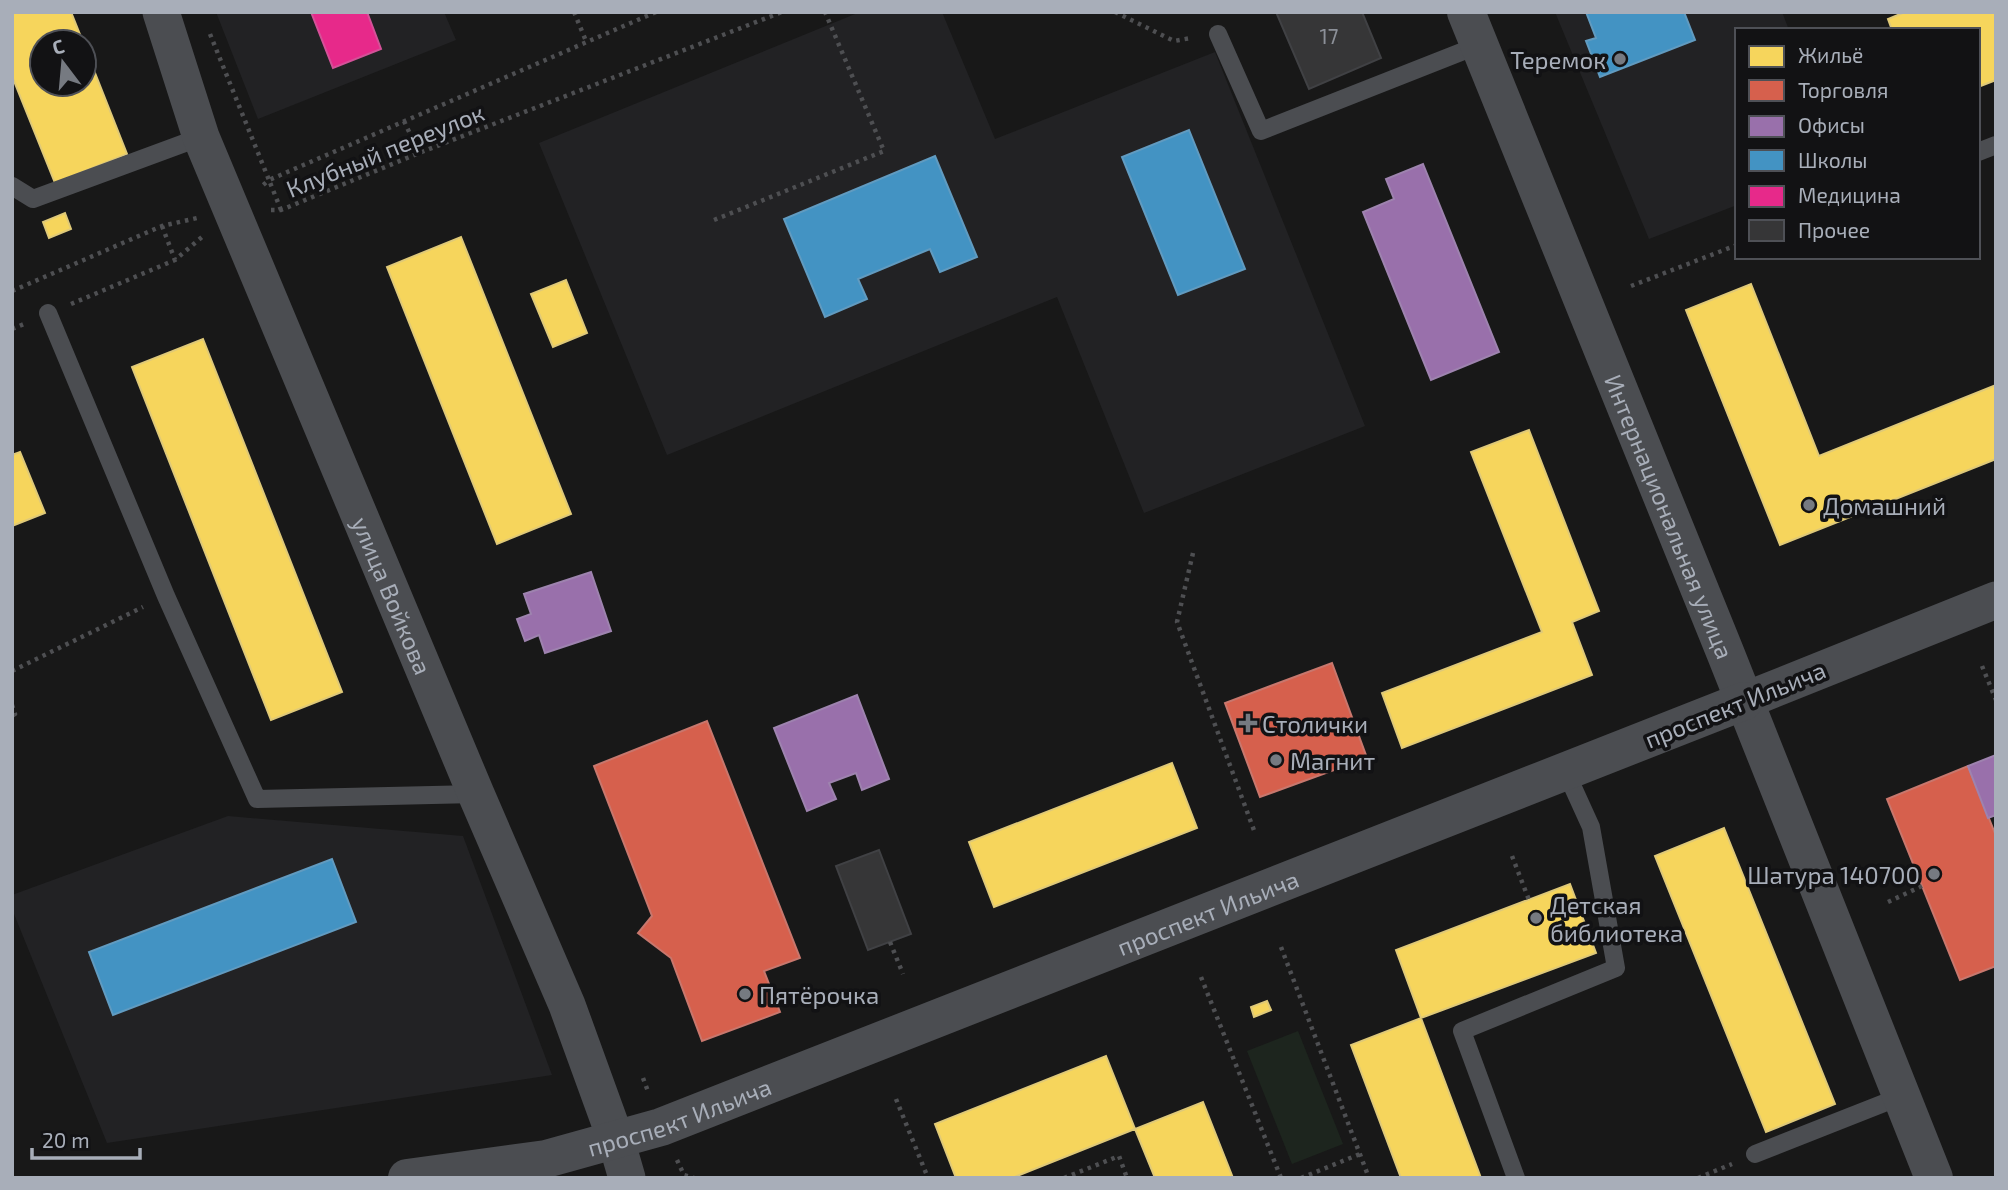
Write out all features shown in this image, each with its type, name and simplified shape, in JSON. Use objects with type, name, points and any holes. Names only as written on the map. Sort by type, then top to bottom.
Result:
[{"type":"street","name":"улица Войкова","points":[[161,12],[201,137],[567,1005],[627,1178]]},
{"type":"street","name":"Интернациональная улица","points":[[1472,28],[1934,1178]]},
{"type":"street","name":"проспект Ильича","points":[[407,1178],[546,1159],[661,1127],[1996,600]]},
{"type":"lane","points":[[1218,34],[1261,131],[1472,28]]},
{"type":"lane","points":[[12,186],[33,199],[201,137]]},
{"type":"lane","points":[[48,313],[166,596],[257,799],[476,794]]},
{"type":"lane","points":[[1516,1178],[1462,1031],[1616,968],[1591,827],[1566,772]]},
{"type":"lane","points":[[1755,1154],[1902,1096]]},
{"type":"path","points":[[574,12],[586,41]]},
{"type":"path","points":[[12,329],[175,260],[269,180],[656,12]]},
{"type":"path","name":"Клубный переулок","points":[[12,291],[162,226],[234,211],[281,210],[419,153],[782,12]]},
{"type":"path","points":[[714,220],[884,151],[824,12]]},
{"type":"path","points":[[1115,12],[1174,41],[1218,34]]},
{"type":"path","points":[[206,25],[281,210]]},
{"type":"path","points":[[404,121],[419,153]]},
{"type":"path","points":[[162,226],[175,260]]},
{"type":"path","points":[[1631,286],[1735,246]]},
{"type":"path","points":[[1193,553],[1177,622],[1255,833]]},
{"type":"path","points":[[12,671],[166,596]]},
{"type":"path","points":[[1982,666],[1996,700]]},
{"type":"path","points":[[12,705],[15,715],[12,716]]},
{"type":"path","points":[[1512,856],[1529,900]]},
{"type":"path","points":[[1888,902],[1922,886]]},
{"type":"path","points":[[890,942],[902,974]]},
{"type":"path","points":[[1281,947],[1369,1178]]},
{"type":"path","points":[[1200,977],[1281,1178]]},
{"type":"path","points":[[896,1099],[928,1178]]},
{"type":"path","points":[[1301,1178],[1360,1154]]},
{"type":"path","points":[[1698,1178],[1755,1154]]},
{"type":"path","points":[[1064,1178],[1119,1156],[1127,1178]]},
{"type":"path","points":[[684,1175],[694,1178]]},
{"type":"shaded area","points":[[216,12],[444,12],[456,40],[258,119]]},
{"type":"shaded area","points":[[860,12],[942,12],[995,139],[1215,52],[1365,426],[1144,513],[1057,297],[667,455],[539,143]]},
{"type":"shaded area","points":[[1555,12],[1782,12],[1788,28],[1735,28],[1735,206],[1649,239]]},
{"type":"shaded area","points":[[228,816],[463,836],[552,1075],[107,1143],[12,909],[12,895]]},
{"type":"shaded area","points":[[1298,1031],[1343,1144],[1292,1164],[1247,1051]]},
{"type":"building: Жильё","points":[[12,12],[71,12],[77,28],[28,28],[28,98],[98,98],[98,80],[127,154],[55,183],[12,76]]},
{"type":"building: Жильё","points":[[1905,12],[1996,12],[1996,80],[1980,86],[1980,28],[1891,28],[1888,19]]},
{"type":"building: Жильё","points":[[65,213],[71,229],[49,238],[43,222]]},
{"type":"building: Жильё","points":[[461,237],[571,514],[497,544],[387,267]]},
{"type":"building: Жильё","points":[[566,280],[587,333],[553,347],[531,294]]},
{"type":"building: Жильё","points":[[1751,284],[1819,456],[1996,385],[1996,459],[1780,545],[1686,310]]},
{"type":"building: Жильё","points":[[203,339],[342,692],[271,720],[132,367]]},
{"type":"building: Жильё","points":[[1529,430],[1599,611],[1572,622],[1592,675],[1402,748],[1382,693],[1542,632],[1471,452]]},
{"type":"building: Жильё","points":[[20,452],[45,513],[12,526],[12,455]]},
{"type":"building: Жильё","points":[[1172,763],[1197,828],[994,907],[969,842]]},
{"type":"building: Жильё","points":[[1724,828],[1835,1104],[1766,1132],[1655,856]]},
{"type":"building: Жильё","points":[[1570,884],[1596,953],[1421,1018],[1396,950]]},
{"type":"building: Жильё","points":[[1267,1001],[1271,1010],[1254,1017],[1251,1007]]},
{"type":"building: Жильё","points":[[1421,1018],[1481,1178],[1401,1178],[1351,1045]]},
{"type":"building: Жильё","points":[[1106,1056],[1135,1129],[1012,1178],[956,1178],[935,1124]]},
{"type":"building: Жильё","points":[[1203,1102],[1233,1178],[1155,1178],[1135,1129]]},
{"type":"building: Торговля","points":[[1332,663],[1367,758],[1260,797],[1225,703]]},
{"type":"building: Торговля","points":[[707,721],[800,958],[764,971],[780,1012],[702,1041],[671,958],[638,933],[652,916],[594,766]]},
{"type":"building: Торговля","points":[[1968,766],[1996,836],[1996,966],[1960,980],[1887,799]]},
{"type":"building: Офисы","points":[[1423,164],[1499,352],[1431,380],[1363,212],[1394,199],[1386,179]]},
{"type":"building: Офисы","points":[[591,572],[611,631],[545,653],[539,635],[525,641],[517,619],[531,614],[524,594]]},
{"type":"building: Офисы","points":[[857,695],[889,779],[862,790],[856,773],[829,783],[836,799],[807,811],[774,728]]},
{"type":"building: Офисы","points":[[1996,755],[1996,815],[1988,818],[1968,766]]},
{"type":"building: Школы","name":"Теремок","points":[[1586,12],[1684,12],[1695,40],[1600,77],[1586,41],[1596,38]]},
{"type":"building: Школы","points":[[1189,130],[1245,269],[1178,295],[1122,157]]},
{"type":"building: Школы","points":[[935,156],[977,257],[940,272],[930,249],[858,279],[867,299],[825,317],[784,219]]},
{"type":"building: Школы","points":[[332,859],[356,922],[113,1015],[89,952]]},
{"type":"building: Медицина","points":[[311,12],[367,12],[381,49],[333,68]]},
{"type":"building: Прочее","points":[[1276,12],[1362,12],[1381,58],[1309,89]]},
{"type":"building: Прочее","points":[[879,850],[911,934],[868,950],[836,866]]},
{"type":"place","name":"Теремок","points":[[1620,59]]},
{"type":"place","name":"Домашний","points":[[1809,505]]},
{"type":"place","name":"Столички","points":[[1248,723]]},
{"type":"place","name":"Магнит","points":[[1276,760]]},
{"type":"place","name":"Шатура 140700","points":[[1934,874]]},
{"type":"place","name":"Детская библиотека","points":[[1536,918]]},
{"type":"place","name":"Пятёрочка","points":[[745,994]]}]
